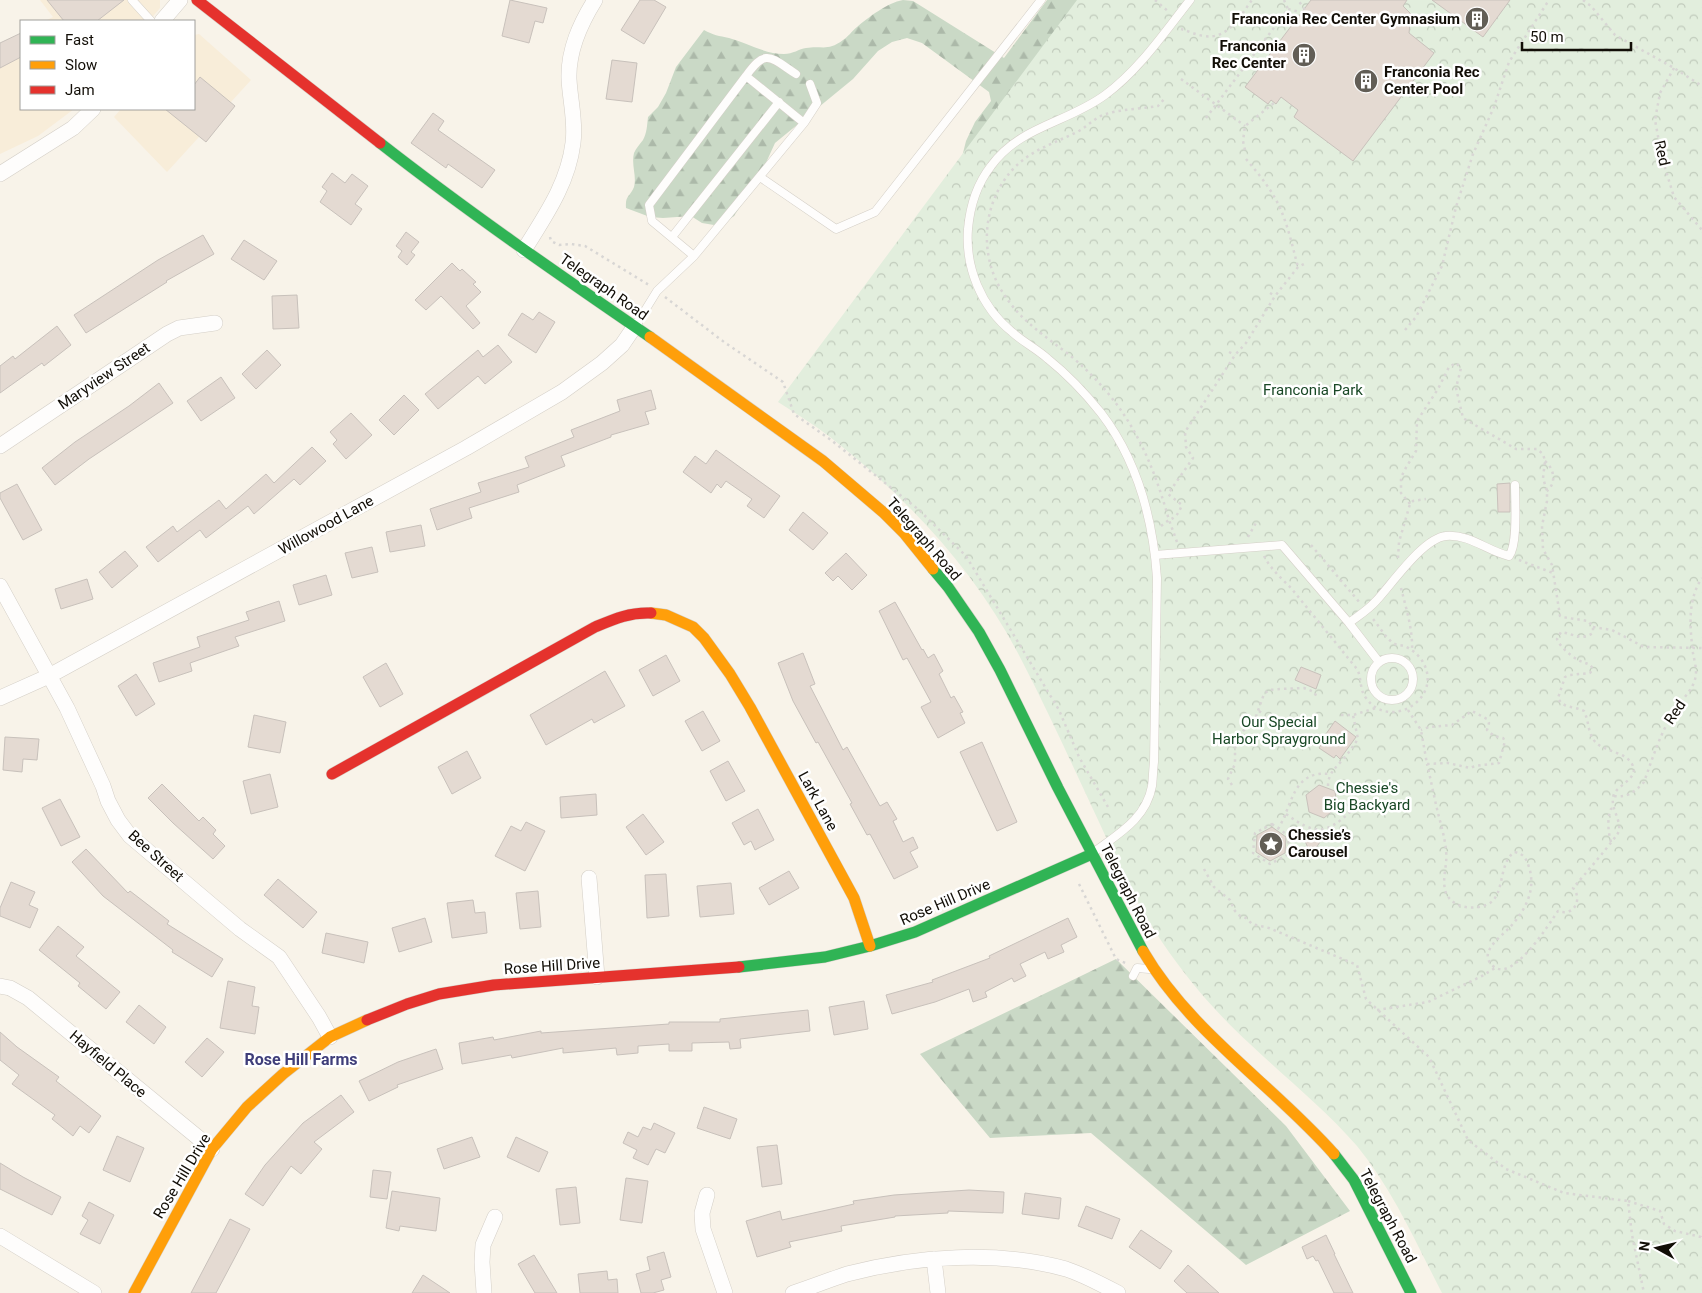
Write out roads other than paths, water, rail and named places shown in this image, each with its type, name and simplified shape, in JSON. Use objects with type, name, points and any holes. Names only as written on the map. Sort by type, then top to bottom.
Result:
[{"type":"street","points":[[163,20],[180,0]]},
{"type":"street","name":"Telegraph Road","points":[[197,0],[430,182],[823,461],[904,533],[948,587],[979,632],[1092,854],[1154,970],[1205,1029],[1314,1132],[1337,1158],[1354,1180],[1411,1293]]},
{"type":"street","points":[[524,250],[557,195],[569,165],[574,142],[569,77],[571,56],[584,16],[595,0]]},
{"type":"street","points":[[0,174],[73,128],[92,110]]},
{"type":"street","name":"Maryview Street","points":[[0,446],[167,334],[179,328],[214,323]]},
{"type":"street","name":"Willowood Lane","points":[[0,698],[49,676],[466,448],[562,392],[602,363],[622,344],[635,326]]},
{"type":"street","name":"Bee Street","points":[[0,586],[67,708],[118,820],[130,836],[240,929],[279,957],[286,965],[330,1037]]},
{"type":"street","name":"Lark Lane","points":[[332,774],[618,616],[633,613],[666,615],[692,627],[704,638],[730,674],[854,898],[870,946]]},
{"type":"street","name":"Rose Hill Drive","points":[[134,1293],[212,1149],[260,1095],[330,1037],[398,1007],[440,994],[494,985],[826,957],[915,932],[1092,854]]},
{"type":"street","points":[[589,878],[597,977]]},
{"type":"street","name":"Hayfield Place","points":[[0,986],[10,988],[28,998],[212,1149]]},
{"type":"street","points":[[707,1195],[702,1212],[703,1230],[725,1293]]},
{"type":"street","points":[[484,1293],[483,1245],[495,1218]]},
{"type":"street","points":[[0,1236],[94,1293]]},
{"type":"street","points":[[793,1293],[847,1274],[883,1266],[934,1259],[985,1258],[1038,1262],[1068,1270],[1098,1282],[1118,1293]]},
{"type":"street","points":[[934,1259],[938,1293]]},
{"type":"lane","points":[[132,0],[150,20]]},
{"type":"lane","points":[[760,177],[836,229],[875,212],[1041,0]]},
{"type":"lane","points":[[1092,854],[1132,824],[1148,800],[1152,786],[1157,578],[1155,555],[1143,495],[1133,468],[1102,414],[1068,376],[1048,358],[1011,332],[996,317],[986,303],[977,286],[971,267],[967,238],[969,218],[977,190],[991,166],[1004,150],[1029,132],[1075,113],[1105,95],[1140,64],[1190,0]]},
{"type":"lane","points":[[694,256],[652,221],[649,205],[756,63],[761,59],[772,58],[796,74]]},
{"type":"lane","points":[[746,76],[804,123]]},
{"type":"lane","points":[[635,326],[657,290],[694,256],[804,123],[817,103],[810,84]]},
{"type":"lane","points":[[672,237],[779,102]]},
{"type":"lane","points":[[1349,623],[1375,602],[1415,556],[1435,540],[1446,536],[1461,538],[1477,542],[1509,556],[1513,550],[1514,541],[1515,485]]},
{"type":"lane","points":[[1155,555],[1282,545],[1349,623],[1379,662]]},
{"type":"lane","points":[[1394,657],[1408,664],[1412,670],[1414,678],[1412,686],[1402,698],[1387,700],[1380,697],[1374,691],[1371,684],[1371,676],[1379,662],[1386,658],[1394,657]]},
{"type":"lane","points":[[1135,972],[1154,970]]},
{"type":"place","name":"Franconia Rec Center Gymnasium","points":[[1477,19]]},
{"type":"place","name":"Franconia Rec Center","points":[[1304,55]]},
{"type":"place","name":"Franconia Rec Center Pool","points":[[1366,81]]},
{"type":"place","name":"Chessie’s Carousel","points":[[1271,844]]},
{"type":"district","name":"Rose Hill Farms","points":[[301,1059]]},
{"type":"park label","name":"Franconia Park","points":[[1313,390]]},
{"type":"park label","name":"Our Special Harbor Sprayground","points":[[1279,730]]},
{"type":"park label","name":"Chessie's Big Backyard","points":[[1367,796]]}]
